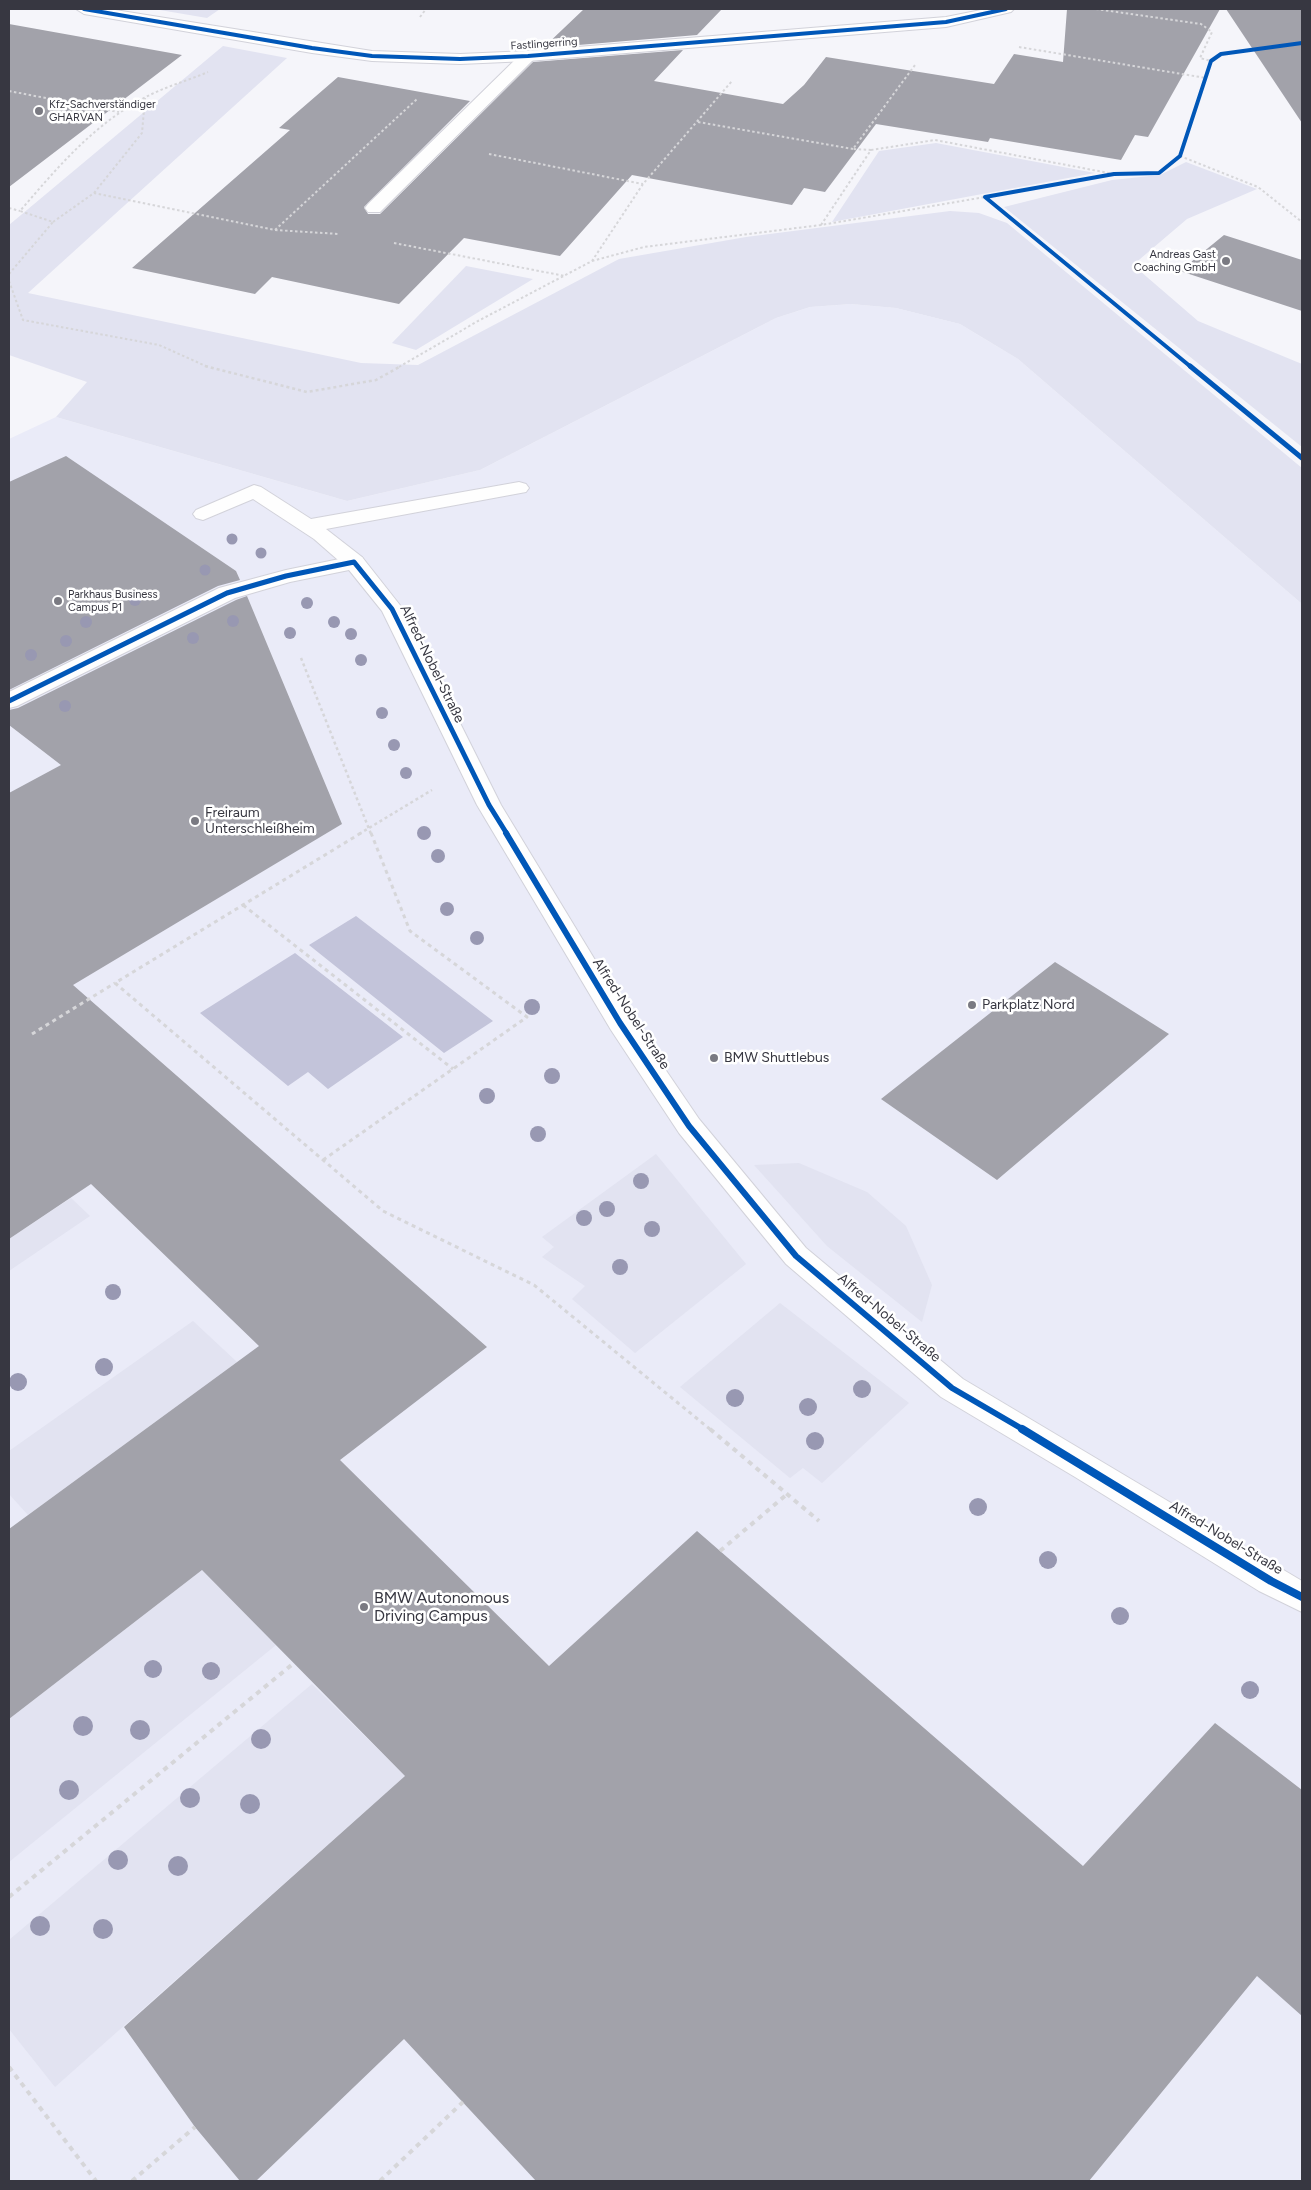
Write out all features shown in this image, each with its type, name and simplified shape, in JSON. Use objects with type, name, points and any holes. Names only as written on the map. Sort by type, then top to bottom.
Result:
[{"type":"street","name":"Fastlingerring","points":[[84,9],[312,48],[372,56],[460,59],[528,56],[946,22],[1006,9]]},
{"type":"street","points":[[374,208],[528,56]]},
{"type":"street","points":[[308,526],[519,488]]},
{"type":"street","name":"Alfred-Nobel-Straße","points":[[203,514],[254,491],[308,526],[354,562],[392,609],[489,805],[550,909],[620,1022],[689,1126],[796,1256],[952,1388],[1086,1467],[1271,1581],[1302,1597]]},
{"type":"street","points":[[9,701],[227,593],[286,576],[354,562]]},
{"type":"path","points":[[1096,9],[1201,24],[1212,32],[1200,58],[1212,61]]},
{"type":"path","points":[[853,149],[946,22]]},
{"type":"path","points":[[592,261],[643,184],[698,122],[769,35]]},
{"type":"path","points":[[1018,47],[1206,78]]},
{"type":"path","points":[[275,230],[460,59]]},
{"type":"path","points":[[20,211],[71,150],[119,112],[145,97],[210,72]]},
{"type":"path","points":[[9,91],[119,112]]},
{"type":"path","points":[[9,274],[52,222],[94,193],[142,132],[145,97]]},
{"type":"path","points":[[698,122],[853,149],[871,150],[935,140],[1114,174]]},
{"type":"path","points":[[438,144],[643,184]]},
{"type":"path","points":[[821,225],[871,150]]},
{"type":"path","points":[[1180,156],[1258,187],[1302,222]]},
{"type":"path","points":[[94,193],[275,230],[340,234]]},
{"type":"path","points":[[9,281],[22,320],[159,345],[215,370],[307,392],[376,380],[478,321],[592,261],[644,247],[821,225],[986,197]]},
{"type":"path","points":[[9,208],[52,222]]},
{"type":"path","points":[[386,242],[565,276]]},
{"type":"path","points":[[301,658],[410,931],[527,1017],[322,1160]]},
{"type":"path","points":[[32,1034],[470,767]]},
{"type":"path","points":[[243,905],[453,1068]]},
{"type":"path","points":[[115,983],[383,1211],[534,1285],[647,1376],[786,1496],[818,1521]]},
{"type":"path","points":[[720,1551],[786,1496]]},
{"type":"path","points":[[9,1897],[294,1663]]},
{"type":"path","points":[[9,2067],[96,2181]]},
{"type":"path","points":[[380,2181],[463,2102]]},
{"type":"path","points":[[132,2181],[195,2127]]},
{"type":"shaded area","points":[[154,9],[220,9],[207,18]]},
{"type":"shaded area","points":[[223,46],[287,58],[28,293],[361,363],[418,365],[619,259],[746,237],[950,211],[979,213],[1007,223],[1302,468],[1302,604],[1018,359],[960,324],[896,308],[851,304],[810,307],[776,318],[480,470],[347,501],[56,417],[87,382],[9,355],[9,225]]},
{"type":"shaded area","points":[[936,143],[1095,173],[832,222],[879,151]]},
{"type":"shaded area","points":[[1186,162],[1257,189],[1187,219],[1133,265],[1198,321],[1302,364],[1302,447],[1004,207],[1112,180],[1160,175]]},
{"type":"shaded area","points":[[466,266],[533,279],[416,350],[392,343]]},
{"type":"shaded area","points":[[851,304],[896,308],[960,324],[1018,359],[1302,604],[1302,2181],[9,2181],[9,439],[56,417],[347,501],[480,470],[776,318],[810,307]]},
{"type":"shaded area","points":[[656,1154],[746,1264],[635,1353],[572,1299],[585,1286],[542,1257],[554,1247],[542,1237]]},
{"type":"shaded area","points":[[799,1163],[867,1192],[906,1226],[932,1285],[922,1322],[827,1246],[754,1165]]},
{"type":"shaded area","points":[[71,1198],[90,1216],[9,1271],[9,1239]]},
{"type":"shaded area","points":[[780,1303],[909,1403],[822,1483],[803,1468],[790,1478],[680,1387]]},
{"type":"shaded area","points":[[193,1321],[237,1362],[28,1515],[9,1494],[9,1451]]},
{"type":"shaded area","points":[[202,1570],[276,1645],[9,1862],[9,1719]]},
{"type":"shaded area","points":[[312,1684],[405,1776],[55,2087],[9,2029],[9,1940]]},
{"type":"water","points":[[356,916],[493,1021],[444,1053],[309,945]]},
{"type":"water","points":[[295,953],[403,1037],[328,1089],[308,1072],[288,1086],[200,1013]]},
{"type":"building","points":[[584,9],[722,9],[697,35],[543,48]]},
{"type":"building","points":[[1067,9],[1220,9],[1148,137],[1135,135],[1121,160],[990,138],[988,142],[876,124],[825,192],[804,188],[792,205],[632,175],[560,256],[464,238],[399,304],[272,277],[255,294],[132,268],[290,130],[279,128],[338,77],[470,101],[364,207],[368,214],[380,214],[533,62],[683,50],[654,81],[783,104],[804,85],[826,57],[994,84],[1014,54],[1063,62]]},
{"type":"building","points":[[1226,9],[1302,9],[1302,123]]},
{"type":"building","points":[[9,24],[182,55],[9,187]]},
{"type":"building","points":[[1224,235],[1302,260],[1302,311],[1180,271]]},
{"type":"building","name":"Parkhaus Business Campus P1","points":[[66,456],[236,571],[240,580],[218,586],[9,690],[9,482]]},
{"type":"building","name":"BMW Autonomous Driving Campus","points":[[247,596],[342,824],[73,985],[487,1347],[340,1460],[549,1666],[697,1531],[1083,1866],[1215,1723],[1302,1790],[1302,2016],[1257,1976],[1089,2181],[536,2181],[404,2039],[256,2181],[240,2181],[195,2127],[124,2027],[405,1776],[202,1570],[9,1719],[9,1529],[259,1346],[91,1184],[9,1239],[9,793],[61,765],[9,725],[9,710],[18,708]]},
{"type":"building","points":[[1055,962],[1169,1034],[997,1180],[881,1099]]},
{"type":"cycle path","points":[[84,9],[312,48],[372,56],[460,59],[528,56],[946,22],[1006,9]]},
{"type":"cycle path","points":[[985,197],[1114,174],[1159,173],[1180,156],[1211,61],[1221,54],[1302,43]]},
{"type":"cycle path","points":[[985,197],[1302,458]]},
{"type":"cycle path","points":[[9,701],[227,593],[286,576],[354,562],[392,609],[489,805],[620,1023],[689,1126],[796,1256],[952,1388],[1086,1467],[1271,1581],[1302,1597]]},
{"type":"place","name":"Kfz-Sachverständiger GHARVAN","points":[[39,111]]},
{"type":"place","name":"Andreas Gast Coaching GmbH","points":[[1226,261]]},
{"type":"place","name":"Parkhaus Business Campus P1","points":[[58,601]]},
{"type":"place","name":"Freiraum Unterschleißheim","points":[[195,821]]},
{"type":"place","name":"Parkplatz Nord","points":[[972,1005]]},
{"type":"place","name":"BMW Shuttlebus","points":[[714,1058]]},
{"type":"place","name":"BMW Autonomous Driving Campus","points":[[364,1607]]}]
